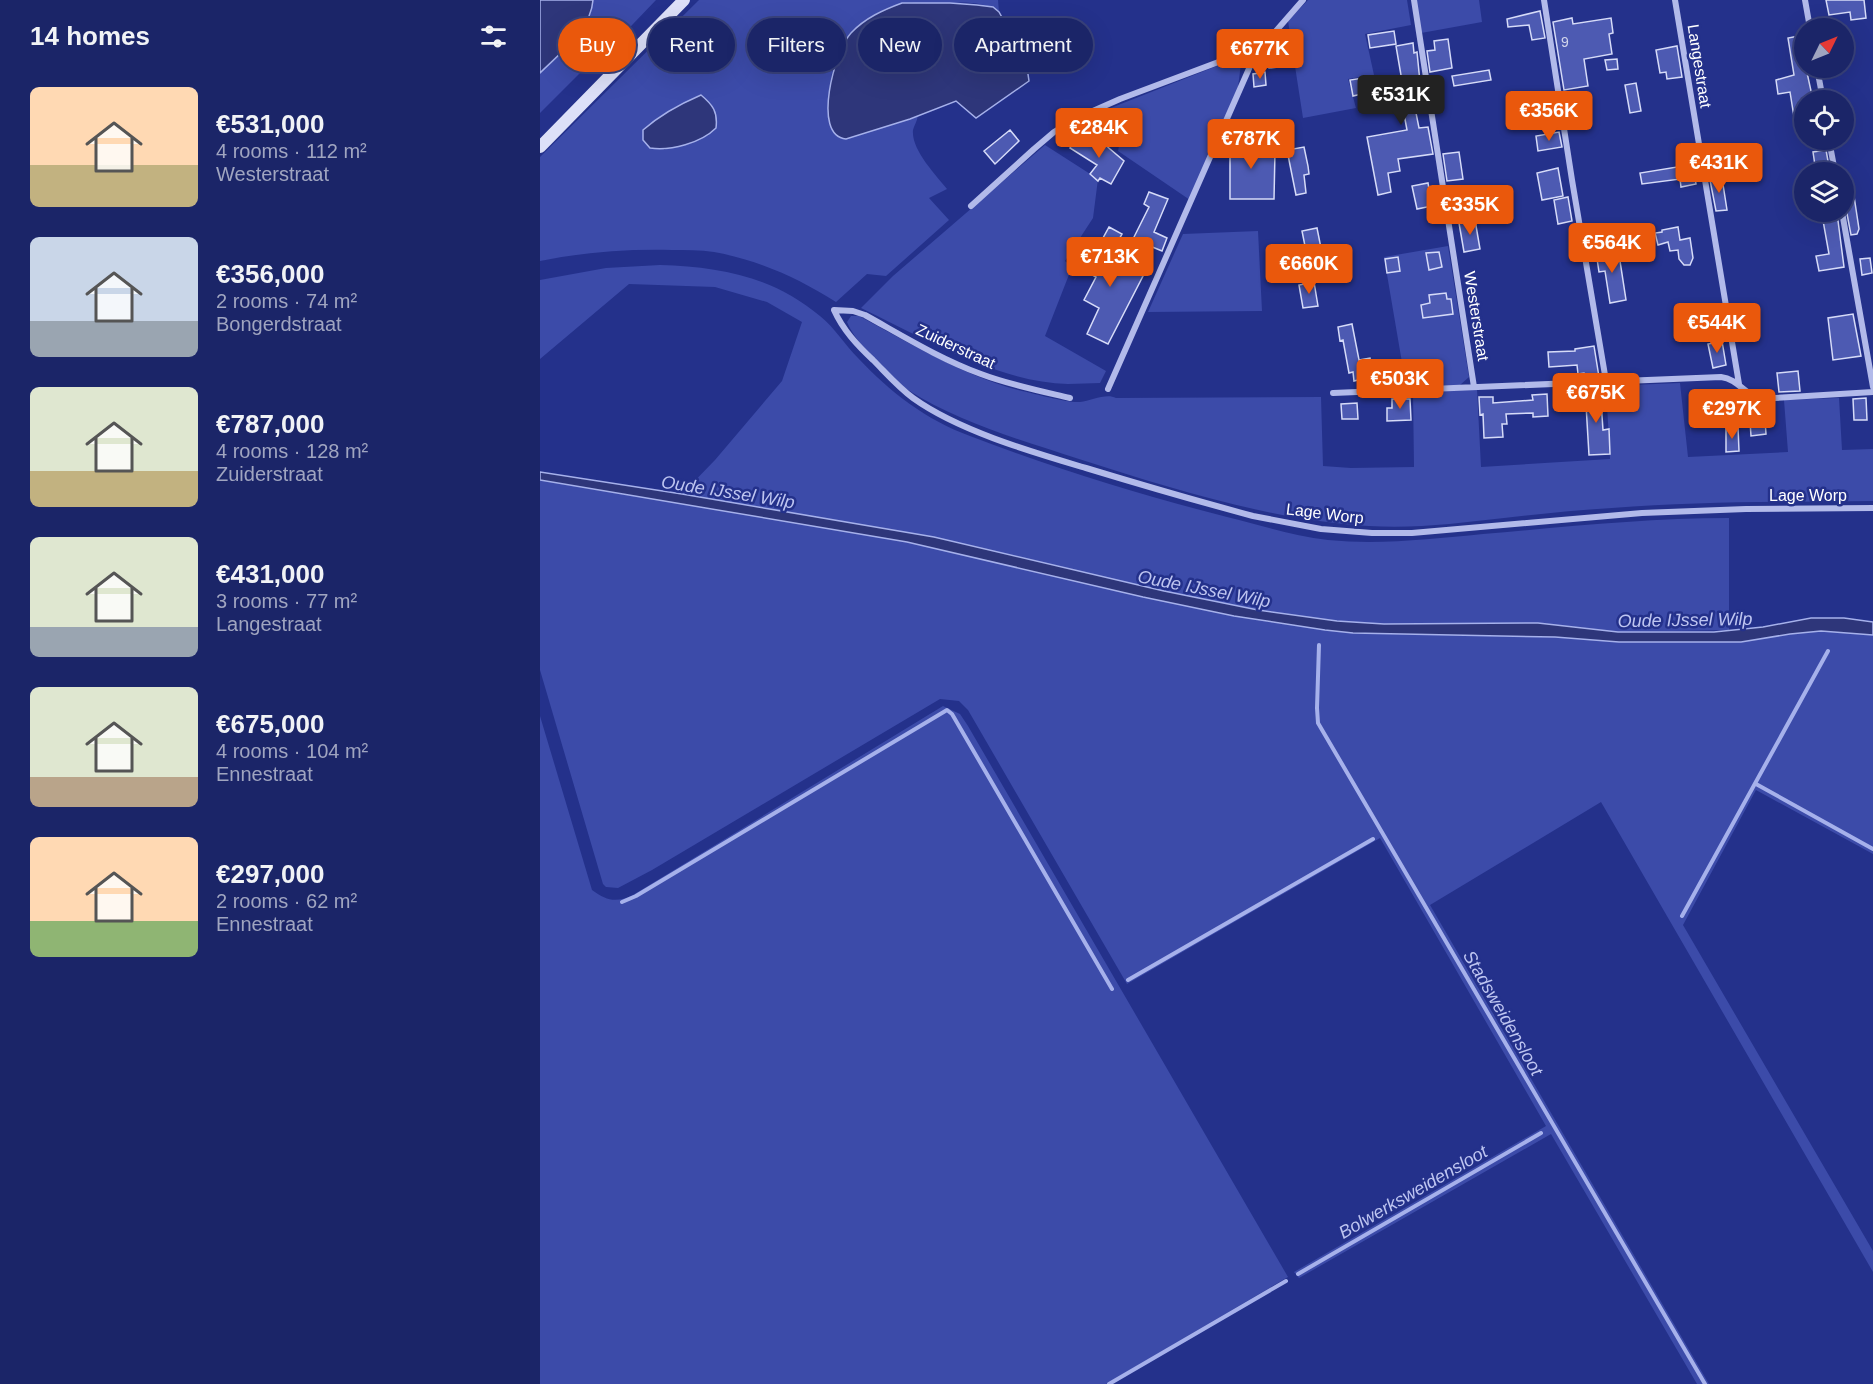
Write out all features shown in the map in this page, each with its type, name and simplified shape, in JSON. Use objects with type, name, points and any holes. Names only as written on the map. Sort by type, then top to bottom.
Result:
[{"type":"main road","points":[[540,147],[684,0]]},
{"type":"street","points":[[1108,389],[1255,55],[1303,0]]},
{"type":"street","name":"Westerstraat","points":[[1414,0],[1474,387]]},
{"type":"street","points":[[1544,0],[1606,381]]},
{"type":"street","name":"Langestraat","points":[[1675,0],[1739,384]]},
{"type":"street","points":[[1805,0],[1808,18]]},
{"type":"street","points":[[971,206],[1054,132],[1077,118],[1120,99],[1261,46]]},
{"type":"street","points":[[1844,222],[1873,387]]},
{"type":"street","name":"Zuiderstraat","points":[[834,310],[853,311],[865,315],[954,363],[1004,383],[1070,398]]},
{"type":"street","name":"Lage Worp","points":[[834,310],[841,325],[855,342],[900,387],[927,407],[955,421],[1014,446],[1050,458],[1253,516],[1288,523],[1321,529],[1412,533],[1642,513],[1873,508]]},
{"type":"street","points":[[1333,393],[1721,376],[1739,384],[1759,399],[1873,392]]},
{"type":"shaded area","points":[[540,0],[593,0],[588,18],[558,18],[558,56],[540,73]]},
{"type":"shaded area","points":[[586,0],[656,0],[636,21],[636,18],[583,18]]},
{"type":"shaded area","points":[[699,0],[998,0],[999,12],[986,5],[969,3],[900,4],[870,18],[858,18],[858,27],[846,42],[846,18],[747,18],[747,72],[833,72],[829,112],[846,139],[918,116],[913,130],[916,146],[925,162],[947,189],[929,198],[949,220],[886,276],[867,274],[836,302],[777,271],[714,252],[622,251],[589,253],[540,261],[540,157],[626,72],[636,72],[636,62],[648,50],[648,72],[735,72],[735,18],[681,18]],"holes":[[[677,106],[709,135],[664,150],[653,121]]]},
{"type":"shaded area","points":[[1308,0],[1407,0],[1411,25],[1365,34],[1374,75],[1348,79],[1356,108],[1303,118],[1288,21]]},
{"type":"shaded area","points":[[1416,0],[1479,0],[1482,22],[1421,33]]},
{"type":"shaded area","points":[[902,3],[950,3],[993,7],[1002,18],[954,18],[954,72],[1028,72],[1029,81],[976,118],[956,101],[910,119],[846,139],[836,134],[830,124],[829,91],[833,72],[846,72],[846,40],[858,26],[858,72],[942,72],[942,18],[870,18]]},
{"type":"shaded area","points":[[558,54],[558,72],[581,72],[540,113],[540,73]]},
{"type":"shaded area","points":[[1242,56],[1238,87],[1190,200],[1118,151],[1119,146],[1083,119]]},
{"type":"shaded area","points":[[701,95],[714,109],[716,128],[702,138],[685,145],[650,148],[643,140],[643,130],[656,119]]},
{"type":"shaded area","points":[[1045,145],[1098,179],[1093,218],[1065,261],[1072,267],[1045,336],[1106,371],[1100,383],[1068,384],[1015,376],[935,345],[861,308],[893,276]]},
{"type":"shaded area","points":[[1258,231],[1262,311],[1148,312],[1183,234]]},
{"type":"shaded area","points":[[1448,246],[1469,377],[1460,385],[1406,386],[1384,257]]},
{"type":"shaded area","points":[[660,265],[724,271],[783,291],[802,302],[825,321],[858,358],[896,393],[938,422],[954,429],[1002,448],[1130,490],[1290,533],[1328,540],[1386,542],[1636,521],[1729,518],[1729,630],[1618,632],[1538,623],[1384,624],[1337,621],[1258,610],[1164,591],[934,537],[682,494],[715,460],[782,381],[802,322],[767,302],[715,287],[629,284],[540,359],[540,280],[606,268]]},
{"type":"shaded area","points":[[851,316],[859,316],[979,377],[1022,391],[1067,401],[1080,402],[1108,396],[1116,398],[1321,397],[1323,466],[1414,467],[1413,393],[1477,389],[1481,467],[1610,459],[1606,386],[1680,383],[1688,457],[1788,452],[1784,400],[1839,398],[1842,450],[1873,449],[1873,501],[1677,504],[1572,511],[1403,527],[1332,523],[1295,517],[1222,502],[1150,481],[1013,438],[949,412],[908,390],[883,368],[851,330],[847,322]]},
{"type":"shaded area","points":[[540,472],[934,537],[1164,591],[1258,610],[1337,621],[1384,624],[1538,623],[1618,632],[1714,632],[1763,627],[1811,618],[1844,618],[1873,622],[1873,635],[1821,631],[1741,642],[1619,642],[1555,637],[1353,633],[1325,630],[1234,616],[1143,597],[907,542],[540,480]]},
{"type":"shaded area","points":[[540,480],[860,533],[1184,605],[1296,626],[1353,633],[1555,637],[1619,642],[1741,642],[1821,631],[1873,635],[1873,854],[1756,790],[1683,925],[1873,1251],[1873,1272],[1601,802],[1430,905],[1709,1384],[1697,1384],[1551,1134],[1299,1278],[1294,1272],[1546,1126],[1380,838],[1127,984],[968,710],[959,701],[940,699],[652,870],[618,888],[606,887],[603,884],[540,670]]},
{"type":"shaded area","points":[[943,706],[960,714],[968,726],[1288,1277],[1106,1384],[540,1384],[540,716],[592,890],[607,899],[617,900],[633,895]]},
{"type":"building","points":[[1826,0],[1864,0],[1866,18],[1854,20],[1851,18],[1850,12],[1829,15]]},
{"type":"building","points":[[1540,11],[1545,38],[1532,40],[1529,25],[1508,27],[1507,19]]},
{"type":"building","points":[[1572,18],[1573,24],[1611,18],[1613,33],[1609,34],[1612,54],[1584,59],[1588,86],[1564,90],[1553,22]]},
{"type":"building","points":[[1394,31],[1396,44],[1370,48],[1368,35]]},
{"type":"building","points":[[1794,37],[1794,75],[1788,38]]},
{"type":"building","points":[[1448,39],[1452,68],[1430,72],[1427,51],[1435,50],[1434,41]]},
{"type":"building","points":[[1413,43],[1414,53],[1417,52],[1421,92],[1412,93],[1419,128],[1428,127],[1433,154],[1398,159],[1400,171],[1388,173],[1391,192],[1378,195],[1367,137],[1407,130],[1398,82],[1402,81],[1396,46]]},
{"type":"building","points":[[1677,46],[1682,77],[1667,79],[1666,72],[1660,73],[1656,50]]},
{"type":"building","points":[[1284,50],[1286,66],[1269,68],[1267,55],[1273,54],[1273,51]]},
{"type":"building","points":[[1617,59],[1618,69],[1607,70],[1605,60]]},
{"type":"building","points":[[1489,70],[1491,80],[1454,86],[1452,76]]},
{"type":"building","points":[[1265,72],[1266,85],[1254,87],[1253,74]]},
{"type":"building","points":[[1794,75],[1794,78],[1808,78],[1811,90],[1794,90],[1794,117],[1790,92],[1778,94],[1776,80]]},
{"type":"building","points":[[1363,78],[1366,93],[1353,96],[1350,80]]},
{"type":"building","points":[[1636,83],[1641,111],[1630,113],[1625,85]]},
{"type":"building","points":[[1010,130],[1019,141],[995,164],[984,151]]},
{"type":"building","points":[[1559,132],[1562,147],[1538,151],[1536,136]]},
{"type":"building","points":[[1078,135],[1099,149],[1103,143],[1124,161],[1111,184],[1100,178],[1098,181],[1090,174],[1097,165],[1070,148]]},
{"type":"building","points":[[1230,136],[1257,136],[1257,144],[1264,144],[1264,153],[1275,151],[1274,199],[1230,199]]},
{"type":"building","points":[[1304,147],[1309,174],[1304,175],[1306,193],[1296,195],[1287,150]]},
{"type":"building","points":[[1826,150],[1828,162],[1814,162],[1813,152]]},
{"type":"building","points":[[1756,151],[1758,161],[1742,163],[1741,153]]},
{"type":"building","points":[[1459,152],[1463,179],[1447,181],[1443,154]]},
{"type":"building","points":[[1683,166],[1684,172],[1694,171],[1696,184],[1681,187],[1680,179],[1642,184],[1640,173]]},
{"type":"building","points":[[1558,168],[1563,196],[1542,200],[1537,173]]},
{"type":"building","points":[[1722,178],[1727,210],[1716,211],[1710,180]]},
{"type":"building","points":[[1428,183],[1432,206],[1417,209],[1412,186]]},
{"type":"building","points":[[1149,192],[1168,199],[1154,232],[1167,238],[1162,251],[1133,239],[1149,207],[1144,204]]},
{"type":"building","points":[[1854,196],[1859,229],[1857,234],[1851,235],[1849,222],[1854,222]]},
{"type":"building","points":[[1568,197],[1572,221],[1558,224],[1554,200]]},
{"type":"building","points":[[1475,220],[1480,249],[1464,252],[1459,223]]},
{"type":"building","points":[[1823,222],[1838,222],[1844,267],[1819,271],[1816,256],[1829,254]]},
{"type":"building","points":[[1109,227],[1122,234],[1109,257],[1143,276],[1108,344],[1087,334],[1099,308],[1084,300],[1096,277],[1085,271]]},
{"type":"building","points":[[1678,227],[1680,240],[1690,238],[1693,258],[1690,265],[1684,265],[1679,259],[1678,250],[1670,251],[1668,242],[1658,245],[1655,233]]},
{"type":"building","points":[[1317,228],[1323,258],[1308,261],[1302,231]]},
{"type":"building","points":[[1618,248],[1626,300],[1610,303],[1605,271],[1599,272],[1596,252]]},
{"type":"building","points":[[1439,252],[1442,267],[1429,270],[1426,253]]},
{"type":"building","points":[[1398,257],[1400,271],[1387,273],[1385,259]]},
{"type":"building","points":[[1870,258],[1872,273],[1862,275],[1860,259]]},
{"type":"building","points":[[1314,282],[1318,306],[1303,308],[1299,285]]},
{"type":"building","points":[[1446,293],[1447,299],[1451,299],[1453,314],[1423,318],[1421,305],[1430,303],[1429,295]]},
{"type":"building","points":[[1853,314],[1861,356],[1833,360],[1828,318]]},
{"type":"building","points":[[1352,324],[1359,360],[1370,358],[1374,379],[1358,382],[1358,380],[1354,381],[1353,372],[1349,373],[1343,340],[1340,341],[1338,327]]},
{"type":"building","points":[[1722,341],[1726,365],[1713,368],[1708,344]]},
{"type":"building","points":[[1594,346],[1599,377],[1585,377],[1584,373],[1578,374],[1577,365],[1549,367],[1548,352],[1575,351],[1575,349]]},
{"type":"building","points":[[1798,371],[1800,391],[1779,392],[1777,373]]},
{"type":"building","points":[[1600,387],[1603,430],[1609,429],[1610,454],[1589,455],[1585,388]]},
{"type":"building","points":[[1547,394],[1548,416],[1533,417],[1533,413],[1506,414],[1507,424],[1502,424],[1503,437],[1484,438],[1483,414],[1480,415],[1479,397],[1493,397],[1493,403],[1533,400],[1532,395]]},
{"type":"building","points":[[1866,398],[1867,420],[1854,420],[1853,399]]},
{"type":"building","points":[[1392,399],[1410,399],[1411,420],[1387,421],[1387,408],[1392,408]]},
{"type":"building","points":[[1357,403],[1358,419],[1342,419],[1341,404]]},
{"type":"building","points":[[1764,405],[1766,434],[1751,436],[1749,407]]},
{"type":"building","points":[[1738,427],[1739,451],[1726,452],[1726,428]]},
{"type":"waterway","name":"Stadsweidensloot","points":[[1319,645],[1318,723],[1705,1384]]},
{"type":"waterway","points":[[1682,916],[1828,651]]},
{"type":"waterway","points":[[622,902],[636,896],[947,710],[952,714],[1112,989]]},
{"type":"waterway","points":[[1756,784],[1873,849]]},
{"type":"waterway","points":[[1128,980],[1373,839]]},
{"type":"waterway","name":"Bolwerksweidensloot","points":[[1298,1274],[1541,1133]]},
{"type":"waterway","name":"Bolwerksweidensloot","points":[[1109,1384],[1286,1281]]},
{"type":"water label","name":"Oude IJssel Wilp","points":[[728,492]]},
{"type":"water label","name":"Oude IJssel Wilp","points":[[1204,589]]},
{"type":"water label","name":"Oude IJssel Wilp","points":[[1685,620]]}]
